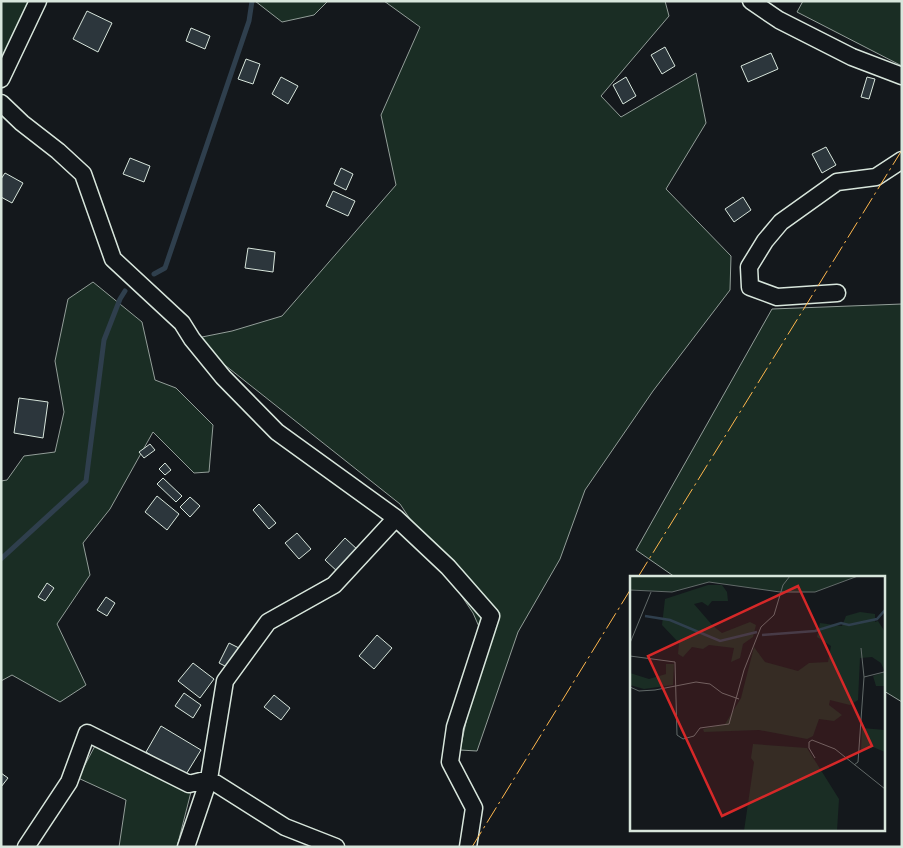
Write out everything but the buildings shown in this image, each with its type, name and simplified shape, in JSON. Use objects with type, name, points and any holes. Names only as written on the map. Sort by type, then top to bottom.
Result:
[{"type":"street","points":[[1,79],[38,1]]},
{"type":"street","points":[[750,1],[779,20],[852,57],[902,76]]},
{"type":"street","points":[[1,103],[83,174],[113,259],[182,323],[192,339],[230,384],[277,432],[396,518],[448,567],[491,616],[455,726],[450,762],[474,808],[468,847]]},
{"type":"street","points":[[837,293],[777,296],[750,287],[749,267],[765,241],[781,222],[837,182],[876,177],[902,160]]},
{"type":"street","points":[[186,847],[209,779],[225,681],[268,622],[334,585],[396,518]]},
{"type":"street","points":[[26,847],[69,782],[87,732],[189,784],[209,779],[285,827],[336,847]]},
{"type":"green space","points":[[1,1],[38,1],[1,79]]},
{"type":"green space","points":[[255,1],[328,1],[314,15],[282,22]]},
{"type":"green space","points":[[384,1],[665,1],[669,16],[601,96],[621,117],[696,73],[706,123],[666,189],[731,256],[730,290],[653,391],[585,490],[560,559],[518,632],[477,751],[460,750],[484,638],[473,613],[400,504],[192,339],[232,331],[282,316],[396,185],[381,115],[420,27]]},
{"type":"green space","points":[[803,1],[902,1],[902,66],[797,12]]},
{"type":"green space","points":[[93,282],[142,322],[155,380],[176,388],[213,425],[209,472],[194,473],[153,432],[110,509],[83,543],[90,575],[57,624],[86,685],[60,702],[12,675],[1,681],[1,481],[7,480],[24,456],[55,452],[64,412],[55,361],[68,299]]},
{"type":"green space","points":[[902,304],[902,702],[886,692],[886,576],[674,576],[636,550],[772,309]]},
{"type":"green space","points":[[96,744],[147,773],[191,792],[177,847],[119,847],[126,800],[78,778]]},
{"type":"waterway","points":[[154,274],[165,268],[249,21],[252,1]]},
{"type":"waterway","points":[[1,559],[86,481],[104,340],[125,291]]},
{"type":"power","points":[[639,576],[902,150]]},
{"type":"power","points":[[472,847],[630,590]]}]
